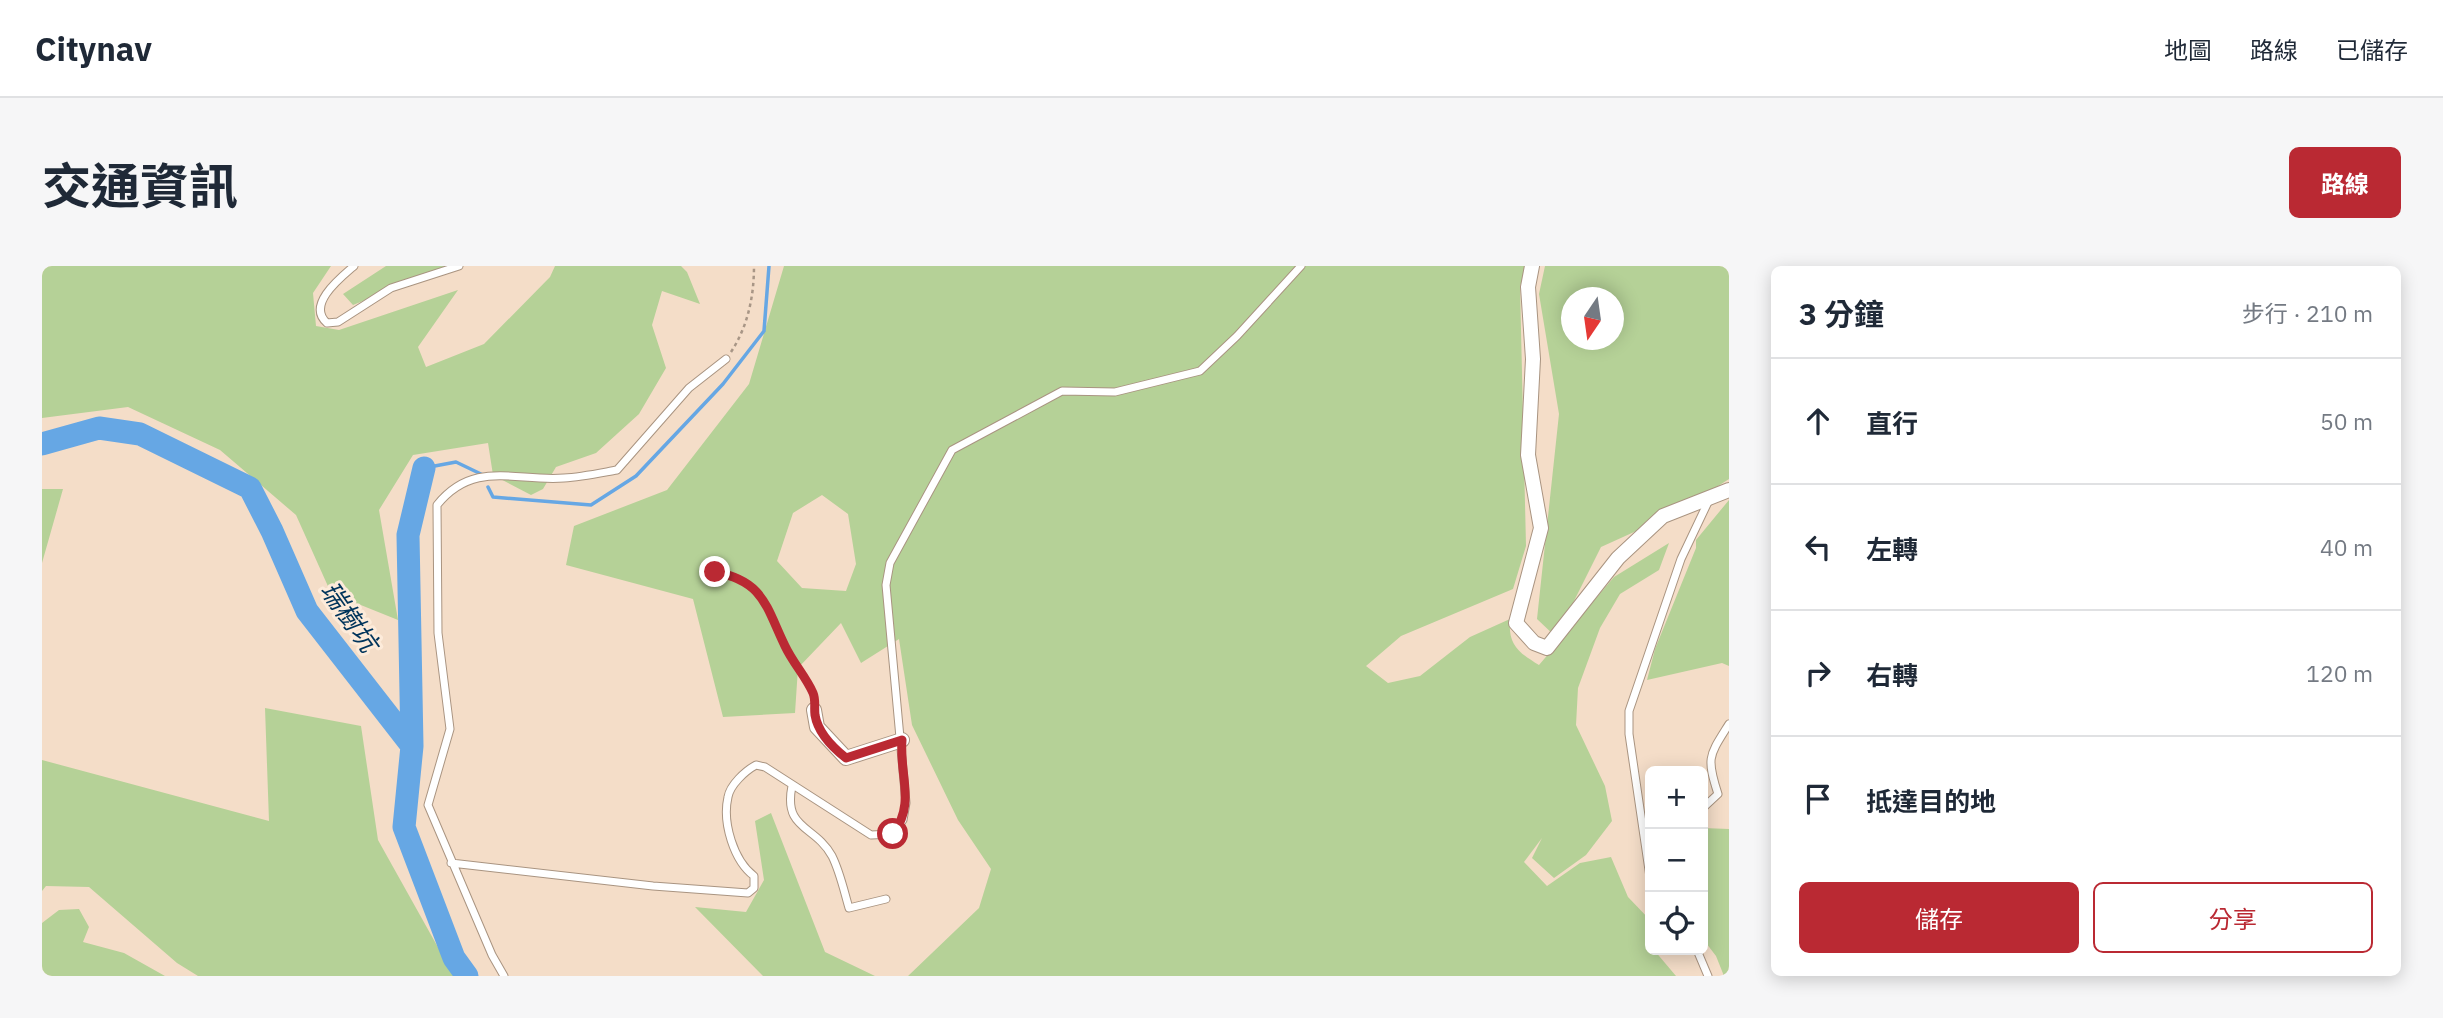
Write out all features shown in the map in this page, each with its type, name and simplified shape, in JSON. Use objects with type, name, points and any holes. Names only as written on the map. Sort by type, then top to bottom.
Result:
[{"type":"street","points":[[1532,266],[1528,287],[1533,359],[1528,455],[1541,528],[1516,622],[1534,643],[1547,648],[1553,645],[1618,558],[1663,516],[1729,490]]},
{"type":"street","points":[[814,709],[817,727],[846,758],[902,740]]},
{"type":"lane","points":[[354,266],[324,297],[319,309],[321,318],[327,323],[338,322],[391,288],[459,266]]},
{"type":"lane","points":[[451,863],[653,886],[748,893],[754,887],[754,876],[743,868],[732,841],[727,814],[728,795],[746,771],[756,765],[765,767],[871,835],[893,834],[903,820],[906,803],[886,585],[890,563],[952,450],[1062,391],[1115,392],[1200,371],[1301,266]]},
{"type":"lane","points":[[504,976],[451,863],[428,806],[450,729],[438,633],[437,505],[445,495],[489,474],[562,478],[617,470],[689,388],[726,359]]},
{"type":"lane","points":[[1645,814],[1629,734],[1629,711],[1681,559],[1711,496]]},
{"type":"lane","points":[[1708,803],[1718,794],[1710,768],[1712,749],[1729,724]]},
{"type":"lane","points":[[792,786],[789,802],[794,820],[822,842],[831,855],[849,908],[886,900]]},
{"type":"lane","points":[[1699,955],[1708,976]]},
{"type":"path","points":[[726,359],[739,340],[754,295],[754,266]]},
{"type":"path","points":[[715,572],[738,576],[751,585],[772,614],[785,647],[811,690],[814,709]]},
{"type":"green space","points":[[42,266],[331,266],[313,293],[316,326],[339,330],[458,290],[418,347],[426,367],[484,344],[550,277],[555,266],[681,266],[687,272],[700,304],[662,291],[652,325],[666,368],[639,414],[596,453],[556,467],[543,489],[531,495],[493,475],[488,443],[413,455],[379,510],[398,620],[331,593],[296,515],[220,450],[128,407],[42,418]]},
{"type":"green space","points":[[386,266],[450,266],[353,305],[343,294]]},
{"type":"green space","points":[[784,266],[1527,266],[1520,286],[1526,546],[1513,589],[1401,636],[1366,666],[1388,683],[1420,676],[1470,637],[1510,619],[1511,635],[1516,647],[1539,665],[1614,577],[1669,543],[1659,570],[1620,594],[1600,628],[1578,688],[1576,725],[1605,786],[1612,821],[1586,855],[1554,878],[1532,858],[1542,838],[1524,862],[1547,886],[1580,863],[1611,857],[1628,897],[1645,915],[1645,955],[1658,955],[1676,976],[908,976],[979,908],[991,869],[958,820],[912,725],[899,639],[861,663],[841,623],[798,668],[795,713],[723,717],[693,599],[566,565],[574,526],[667,490],[749,384]],"holes":[[[822,495],[848,514],[856,564],[846,591],[802,588],[777,561],[793,513]]]},
{"type":"green space","points":[[1545,266],[1729,266],[1729,479],[1676,513],[1601,547],[1556,637],[1537,619],[1559,414],[1539,294]]},
{"type":"green space","points":[[42,489],[63,489],[42,563]]},
{"type":"green space","points":[[1729,500],[1729,666],[1722,663],[1647,680],[1655,649],[1696,548],[1696,540]]},
{"type":"green space","points":[[265,708],[361,726],[378,840],[454,976],[198,976],[177,963],[89,887],[46,886],[42,891],[42,760],[269,821]]},
{"type":"green space","points":[[771,813],[825,952],[875,976],[763,976],[695,907],[746,912],[764,880],[755,821]]},
{"type":"green space","points":[[1708,828],[1729,829],[1729,976],[1724,976],[1716,956],[1708,946]]},
{"type":"green space","points":[[79,909],[89,927],[83,942],[124,953],[165,976],[42,976],[42,923],[59,910]]},
{"type":"waterway","points":[[488,487],[493,497],[591,505],[636,476],[723,384],[764,331],[769,266]]},
{"type":"waterway","name":"瑞樹坑","points":[[42,444],[99,428],[140,434],[250,488],[307,611],[412,746]]},
{"type":"waterway","points":[[424,468],[456,462],[483,475]]},
{"type":"waterway","points":[[424,468],[408,535],[412,746],[404,827],[454,958],[467,976]]},
{"type":"route","points":[[715,572],[738,576],[751,585],[772,614],[785,647],[815,698],[817,727],[836,750],[846,758],[855,757],[902,740],[900,759],[906,803],[903,820],[893,834]]}]
